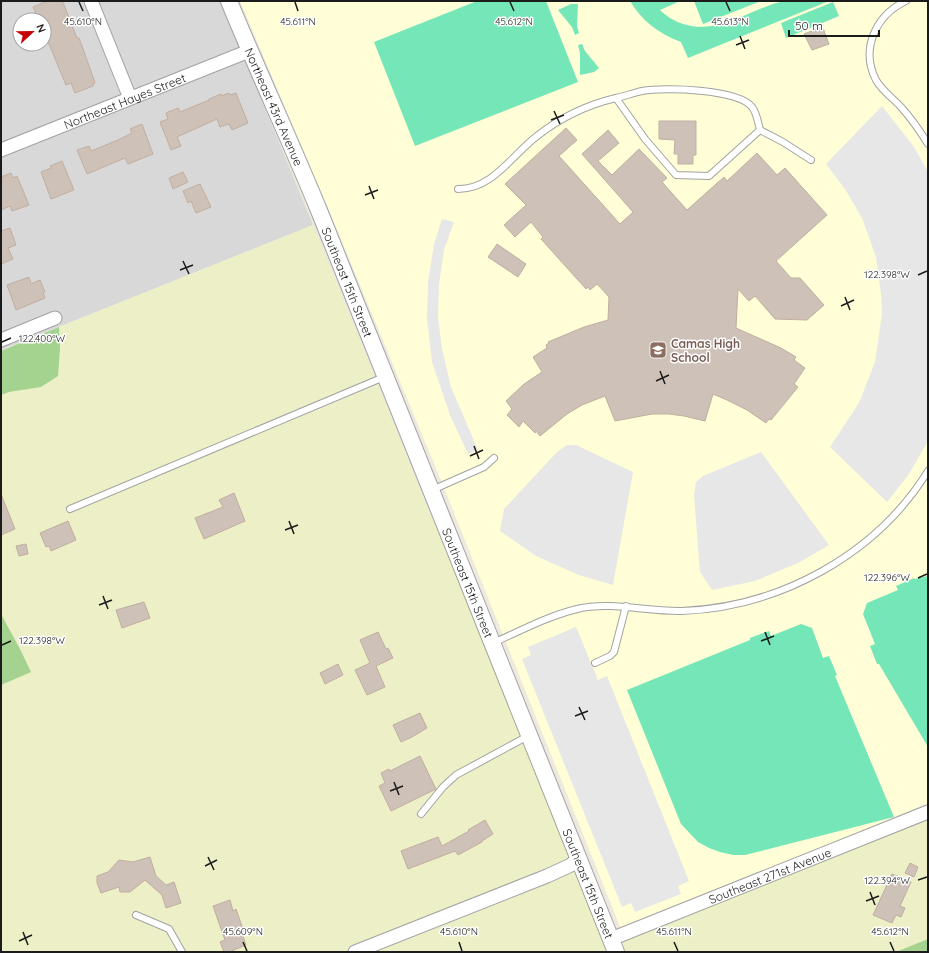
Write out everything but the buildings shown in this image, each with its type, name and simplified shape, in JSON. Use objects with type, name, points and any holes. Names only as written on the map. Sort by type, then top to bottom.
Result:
[{"type":"street","points":[[91,1],[130,98]]},
{"type":"street","name":"Northeast 43rd Avenue","points":[[229,1],[249,51],[297,157],[320,213]]},
{"type":"street","name":"Northeast Hayes Street","points":[[1,150],[249,51]]},
{"type":"street","name":"Southeast 15th Street","points":[[320,213],[579,857],[613,946]]},
{"type":"street","points":[[1,340],[55,318]]},
{"type":"street","name":"Southeast 271st Avenue","points":[[613,946],[928,812]]},
{"type":"street","points":[[355,952],[547,876],[571,865],[579,857]]},
{"type":"lane","points":[[906,1],[889,11],[879,22],[872,37],[870,56],[876,80],[888,95],[909,116],[928,144]]},
{"type":"lane","points":[[458,189],[468,189],[480,185],[492,178],[535,137],[566,117],[598,102],[643,91],[682,89],[706,91],[745,101],[752,107],[756,114],[760,130],[784,142],[811,160]]},
{"type":"lane","points":[[616,98],[645,139],[676,175],[709,176],[760,130]]},
{"type":"lane","points":[[70,508],[386,376]]},
{"type":"lane","points":[[431,490],[484,467],[494,458]]},
{"type":"lane","points":[[493,643],[549,619],[577,609],[603,606],[626,606],[639,609],[668,611],[714,608],[753,600],[804,581],[833,565],[869,539],[909,499],[928,471]]},
{"type":"lane","points":[[594,663],[610,656],[614,652],[626,606]]},
{"type":"lane","points":[[421,814],[443,787],[456,775],[529,735]]},
{"type":"lane","points":[[136,915],[168,929],[182,952]]},
{"type":"shaded area","points":[[1,1],[221,1],[313,225],[1,350]]},
{"type":"shaded area","name":"Camas High School","points":[[240,1],[928,1],[928,803],[621,929],[440,478],[334,222]]},
{"type":"shaded area","points":[[882,106],[914,147],[928,172],[928,441],[909,474],[887,502],[830,447],[859,403],[875,362],[882,314],[876,257],[862,218],[845,189],[826,164]]},
{"type":"shaded area","points":[[442,219],[454,222],[444,250],[439,284],[438,317],[442,349],[451,387],[478,450],[468,454],[450,415],[432,362],[427,318],[428,282],[434,244]]},
{"type":"shaded area","points":[[313,225],[609,952],[1,952],[1,685],[30,672],[21,651],[1,614],[1,395],[9,392],[60,348],[59,327]]},
{"type":"shaded area","points":[[567,445],[576,445],[633,472],[613,585],[579,575],[536,556],[500,531],[504,509],[557,452]]},
{"type":"shaded area","points":[[761,452],[829,545],[798,563],[755,581],[712,590],[700,572],[694,495],[696,482],[703,476]]},
{"type":"shaded area","points":[[576,627],[598,680],[607,676],[689,881],[678,886],[681,894],[635,912],[631,903],[622,907],[522,659],[531,655],[528,647]]},
{"type":"shaded area","points":[[928,813],[928,939],[896,952],[623,952],[619,941]]},
{"type":"green space","points":[[477,1],[546,1],[578,82],[415,146],[374,42]]},
{"type":"green space","points":[[630,1],[680,1],[660,10],[676,21],[696,27],[721,24],[780,2],[829,1],[688,58],[681,42],[658,31],[640,15]]},
{"type":"green space","points":[[694,1],[761,1],[703,24]]},
{"type":"green space","points":[[833,2],[839,16],[786,38],[781,23]]},
{"type":"green space","points":[[571,4],[578,4],[577,26],[579,33],[575,35],[572,27],[558,10]]},
{"type":"green space","points":[[582,44],[585,51],[599,68],[594,72],[580,75],[580,53],[578,45]]},
{"type":"green space","points":[[59,327],[60,348],[58,376],[41,387],[9,392],[1,395],[1,351]]},
{"type":"green space","points":[[928,576],[928,747],[879,664],[877,664],[870,646],[875,644],[863,614],[867,603],[898,590],[896,586],[914,578]]},
{"type":"green space","points":[[1,614],[31,672],[1,685]]},
{"type":"green space","points":[[801,624],[812,628],[823,658],[829,656],[837,675],[835,676],[894,817],[745,855],[733,855],[709,848],[698,842],[681,824],[627,690],[750,640],[750,638],[769,631],[771,636]]},
{"type":"green space","points":[[928,939],[928,952],[896,952]]},
{"type":"place","name":"Camas High School","points":[[658,350]]}]
